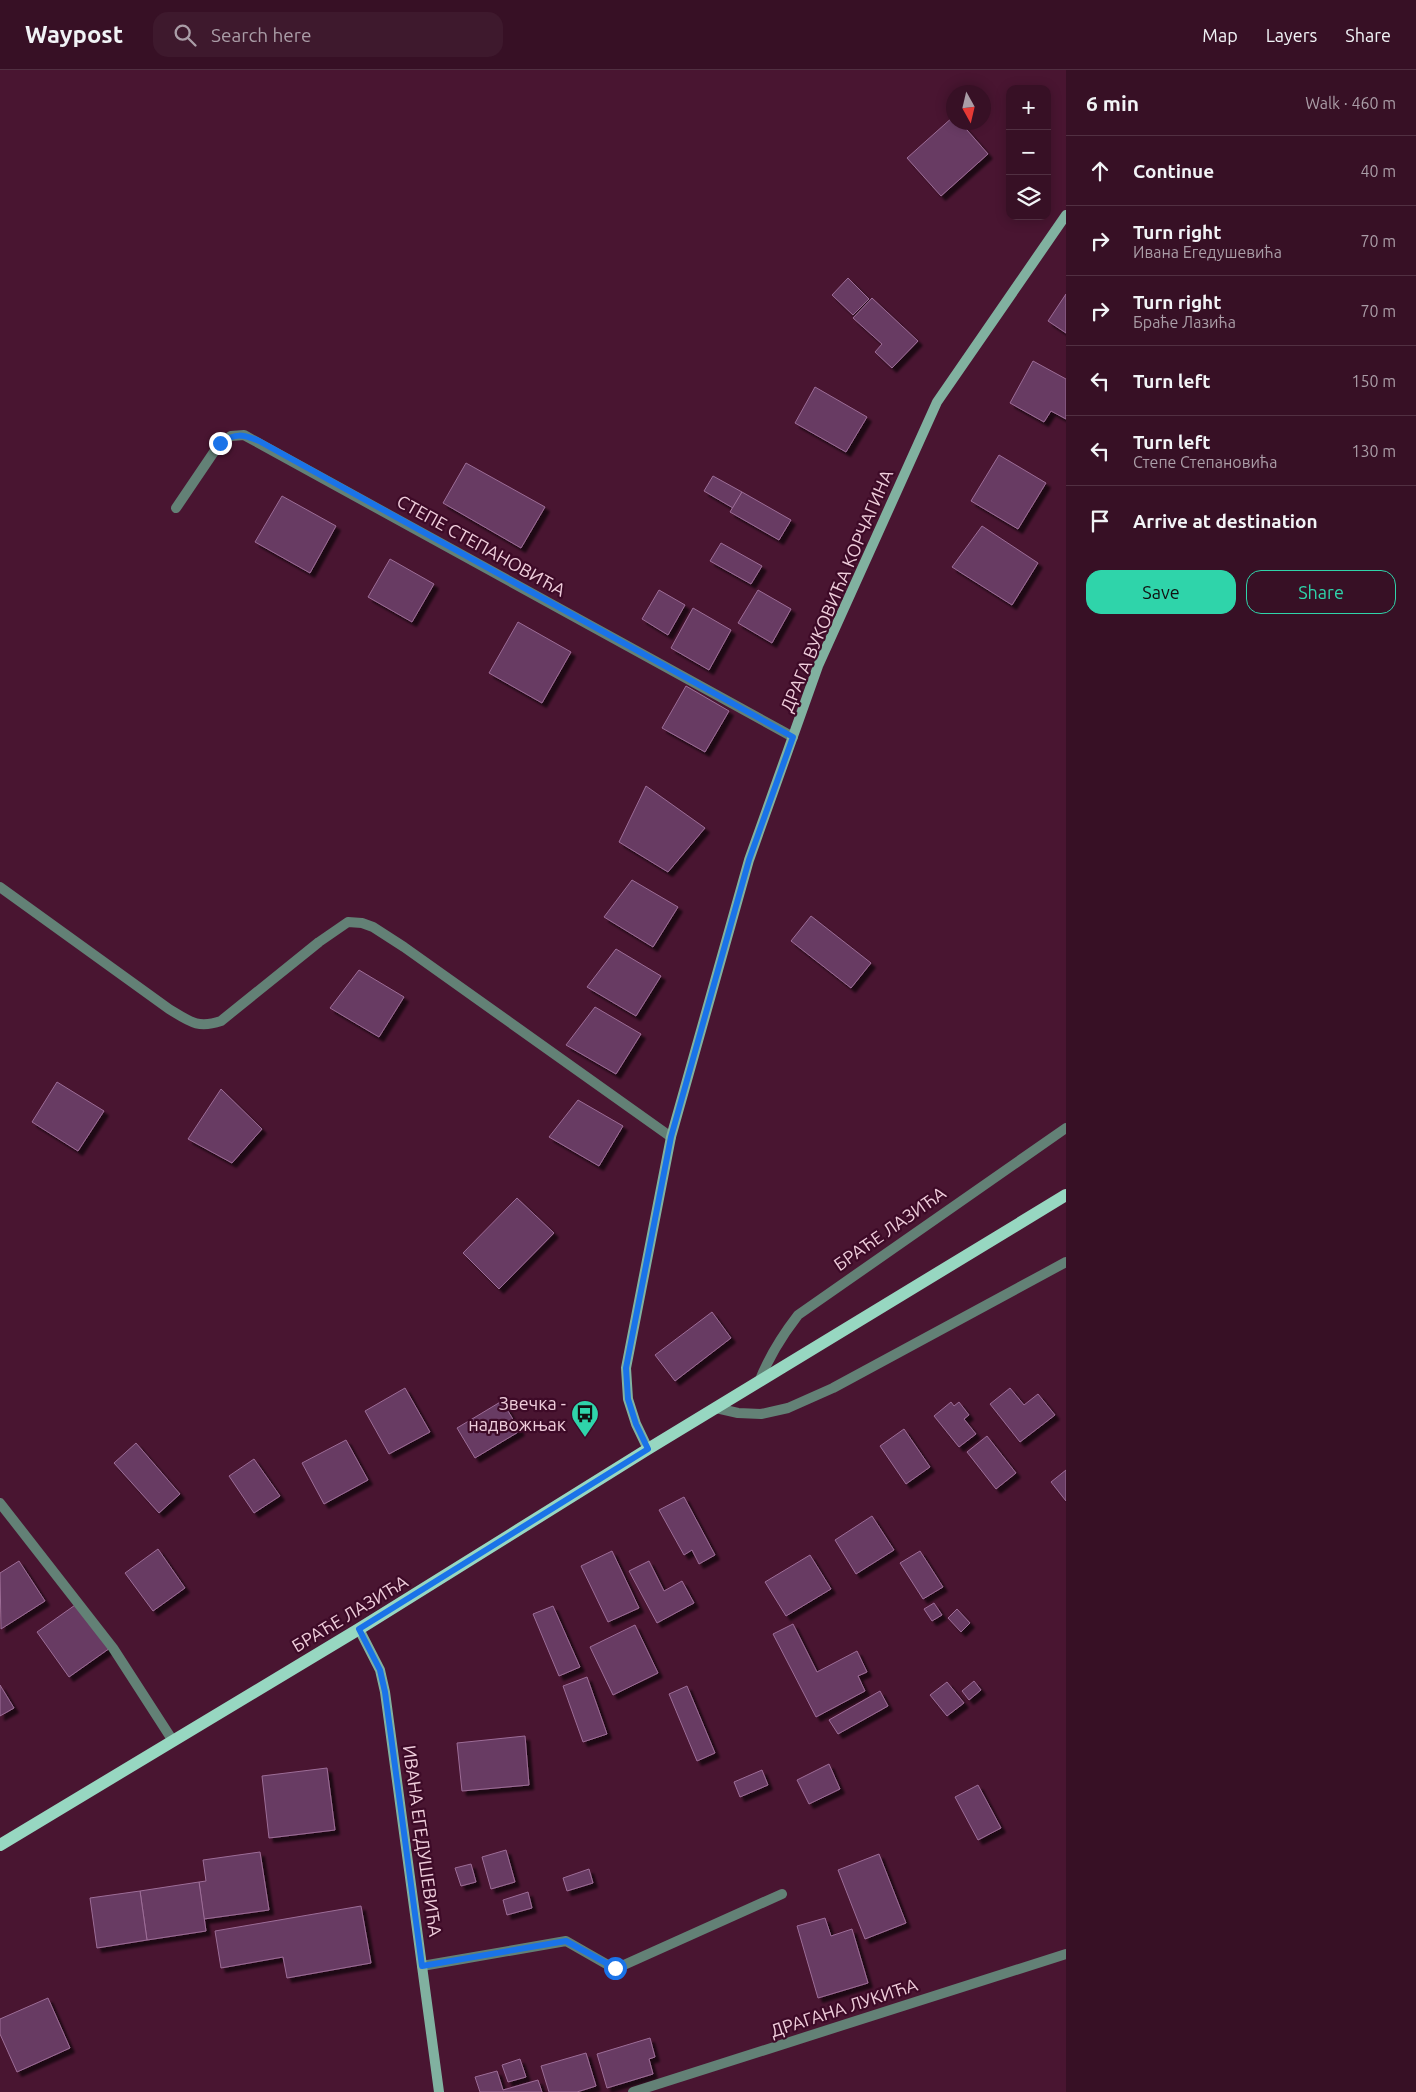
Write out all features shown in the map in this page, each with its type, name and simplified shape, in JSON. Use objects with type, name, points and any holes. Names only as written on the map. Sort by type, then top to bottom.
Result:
[{"type":"main road","name":"БРАЋЕ ЛАЗИЋА","points":[[0,1845],[359,1629],[648,1449],[1066,1195]]},
{"type":"street","name":"ДРАГА ВУКОВИЋА КОРЧАГИНА","points":[[648,1449],[636,1424],[628,1399],[626,1368],[671,1137],[749,860],[818,666],[937,402],[1066,215]]},
{"type":"street","name":"СТЕПЕ СТЕПАНОВИЋА","points":[[176,508],[220,443],[231,436],[244,435],[793,737]]},
{"type":"street","points":[[0,886],[161,1003],[196,1025],[209,1025],[221,1021],[330,934],[348,922],[362,923],[373,927],[404,946],[671,1137]]},
{"type":"street","name":"БРАЋЕ ЛАЗИЋА","points":[[759,1382],[768,1358],[780,1338],[798,1315],[1066,1128]]},
{"type":"street","points":[[716,1408],[738,1414],[760,1414],[788,1408],[833,1388],[1066,1262]]},
{"type":"street","points":[[0,1503],[113,1648],[174,1740]]},
{"type":"street","name":"ИВАНА ЕГЕДУШЕВИЋА","points":[[359,1629],[380,1670],[385,1692],[439,2092]]},
{"type":"street","points":[[422,1966],[566,1941],[615,1968],[782,1894]]},
{"type":"street","name":"ДРАГАНА ЛУКИЋА","points":[[633,2092],[1066,1954]]},
{"type":"building","points":[[946,123],[946,130],[967,130],[988,154],[941,196],[907,158]]},
{"type":"building","points":[[848,278],[869,299],[853,315],[832,295]]},
{"type":"building","points":[[1066,294],[1066,333],[1048,321]]},
{"type":"building","points":[[872,298],[918,341],[892,368],[875,352],[882,344],[853,318]]},
{"type":"building","points":[[1033,361],[1066,379],[1066,419],[1051,411],[1044,422],[1010,403]]},
{"type":"building","points":[[815,387],[867,417],[846,452],[795,423]]},
{"type":"building","points":[[999,455],[1046,483],[1018,529],[971,501]]},
{"type":"building","points":[[466,463],[545,507],[521,548],[443,503]]},
{"type":"building","points":[[713,476],[742,492],[733,508],[704,491]]},
{"type":"building","points":[[742,492],[791,520],[779,540],[730,512]]},
{"type":"building","points":[[282,496],[336,526],[310,573],[255,542]]},
{"type":"building","points":[[982,526],[1038,563],[1012,605],[952,567]]},
{"type":"building","points":[[721,543],[762,566],[751,584],[710,561]]},
{"type":"building","points":[[390,559],[434,584],[412,622],[368,597]]},
{"type":"building","points":[[659,590],[685,605],[668,635],[642,619]]},
{"type":"building","points":[[758,590],[791,609],[772,643],[738,623]]},
{"type":"building","points":[[693,608],[731,630],[709,670],[671,648]]},
{"type":"building","points":[[518,622],[571,652],[542,703],[489,673]]},
{"type":"building","points":[[686,686],[729,711],[705,752],[662,728]]},
{"type":"building","points":[[646,786],[705,828],[668,872],[619,842]]},
{"type":"building","points":[[632,880],[678,907],[653,947],[604,917]]},
{"type":"building","points":[[811,916],[871,963],[851,988],[791,941]]},
{"type":"building","points":[[616,949],[661,976],[636,1016],[587,987]]},
{"type":"building","points":[[359,970],[404,997],[379,1037],[330,1008]]},
{"type":"building","points":[[595,1007],[641,1034],[616,1074],[566,1045]]},
{"type":"building","points":[[57,1082],[104,1111],[78,1151],[32,1122]]},
{"type":"building","points":[[221,1089],[262,1129],[232,1163],[188,1139]]},
{"type":"building","points":[[578,1100],[623,1126],[599,1166],[549,1137]]},
{"type":"building","points":[[517,1198],[554,1233],[499,1289],[463,1253]]},
{"type":"building","points":[[712,1312],[731,1338],[675,1381],[655,1355]]},
{"type":"building","points":[[405,1388],[430,1432],[389,1454],[365,1411]]},
{"type":"building","points":[[1010,1388],[1024,1405],[1038,1394],[1055,1415],[1020,1442],[990,1404]]},
{"type":"building","points":[[502,1401],[520,1431],[475,1458],[457,1428]]},
{"type":"building","points":[[951,1402],[954,1406],[959,1402],[969,1415],[964,1419],[976,1434],[959,1447],[934,1416]]},
{"type":"building","points":[[904,1429],[930,1467],[906,1484],[880,1446]]},
{"type":"building","points":[[987,1436],[1016,1473],[996,1489],[967,1452]]},
{"type":"building","points":[[346,1440],[368,1480],[324,1504],[302,1463]]},
{"type":"building","points":[[136,1443],[180,1494],[159,1513],[114,1463]]},
{"type":"building","points":[[254,1459],[280,1496],[254,1513],[229,1476]]},
{"type":"building","points":[[1066,1470],[1066,1501],[1051,1482]]},
{"type":"building","points":[[684,1497],[715,1555],[699,1564],[692,1550],[684,1555],[659,1510]]},
{"type":"building","points":[[872,1516],[894,1550],[856,1574],[835,1540]]},
{"type":"building","points":[[158,1549],[185,1588],[153,1611],[125,1573]]},
{"type":"building","points":[[612,1551],[639,1608],[608,1622],[581,1566]]},
{"type":"building","points":[[920,1551],[943,1587],[923,1599],[900,1563]]},
{"type":"building","points":[[810,1555],[831,1589],[786,1616],[765,1582]]},
{"type":"building","points":[[19,1561],[45,1601],[1,1629],[0,1573]]},
{"type":"building","points":[[649,1561],[664,1591],[682,1581],[694,1603],[657,1623],[629,1571]]},
{"type":"building","points":[[78,1603],[110,1648],[69,1677],[37,1632]]},
{"type":"building","points":[[934,1603],[942,1615],[932,1621],[924,1609]]},
{"type":"building","points":[[553,1606],[580,1667],[559,1676],[533,1614]]},
{"type":"building","points":[[957,1609],[970,1623],[961,1632],[948,1618]]},
{"type":"building","points":[[793,1624],[817,1672],[857,1651],[867,1672],[858,1676],[865,1691],[816,1717],[773,1634]]},
{"type":"building","points":[[635,1625],[658,1673],[613,1695],[590,1647]]},
{"type":"building","points":[[587,1677],[607,1734],[583,1742],[563,1686]]},
{"type":"building","points":[[974,1681],[981,1690],[969,1700],[962,1691]]},
{"type":"building","points":[[947,1682],[964,1703],[947,1716],[930,1695]]},
{"type":"building","points":[[0,1685],[14,1708],[0,1716]]},
{"type":"building","points":[[687,1686],[715,1753],[697,1761],[669,1694]]},
{"type":"building","points":[[880,1691],[888,1706],[838,1734],[829,1720]]},
{"type":"building","points":[[525,1736],[529,1785],[462,1791],[457,1743]]},
{"type":"building","points":[[829,1764],[840,1789],[809,1804],[797,1780]]},
{"type":"building","points":[[327,1768],[335,1830],[269,1838],[262,1776]]},
{"type":"building","points":[[762,1770],[768,1785],[740,1797],[734,1782]]},
{"type":"building","points":[[978,1785],[1001,1828],[978,1840],[955,1797]]},
{"type":"building","points":[[506,1850],[515,1882],[491,1889],[482,1857]]},
{"type":"building","points":[[260,1852],[269,1910],[204,1919],[199,1882],[206,1881],[203,1860]]},
{"type":"building","points":[[879,1854],[906,1923],[865,1939],[838,1870]]},
{"type":"building","points":[[471,1864],[476,1882],[461,1886],[455,1868]]},
{"type":"building","points":[[589,1869],[593,1883],[567,1891],[563,1878]]},
{"type":"building","points":[[199,1882],[206,1931],[147,1940],[140,1891]]},
{"type":"building","points":[[140,1891],[147,1940],[97,1948],[90,1898]]},
{"type":"building","points":[[528,1892],[532,1908],[507,1915],[503,1900]]},
{"type":"building","points":[[361,1906],[371,1963],[287,1978],[283,1957],[221,1968],[215,1931]]},
{"type":"building","points":[[825,1918],[831,1936],[852,1929],[868,1983],[818,1998],[797,1926]]},
{"type":"building","points":[[48,1998],[70,2048],[17,2072],[0,2034],[0,2019]]},
{"type":"building","points":[[650,2038],[655,2057],[649,2059],[653,2074],[607,2088],[597,2054]]},
{"type":"building","points":[[586,2053],[596,2086],[577,2092],[549,2092],[541,2066]]},
{"type":"building","points":[[520,2059],[526,2077],[508,2082],[502,2065]]},
{"type":"building","points":[[497,2071],[503,2090],[538,2080],[542,2092],[480,2092],[475,2077]]},
{"type":"place","name":"Звечка - надвожњак","points":[[585,1438]]},
{"type":"route","points":[[220,443],[231,436],[244,435],[259,441],[793,737],[749,860],[671,1137],[626,1368],[628,1399],[636,1424],[648,1449],[359,1629],[380,1670],[385,1692],[422,1966],[566,1941],[615,1968]]}]
